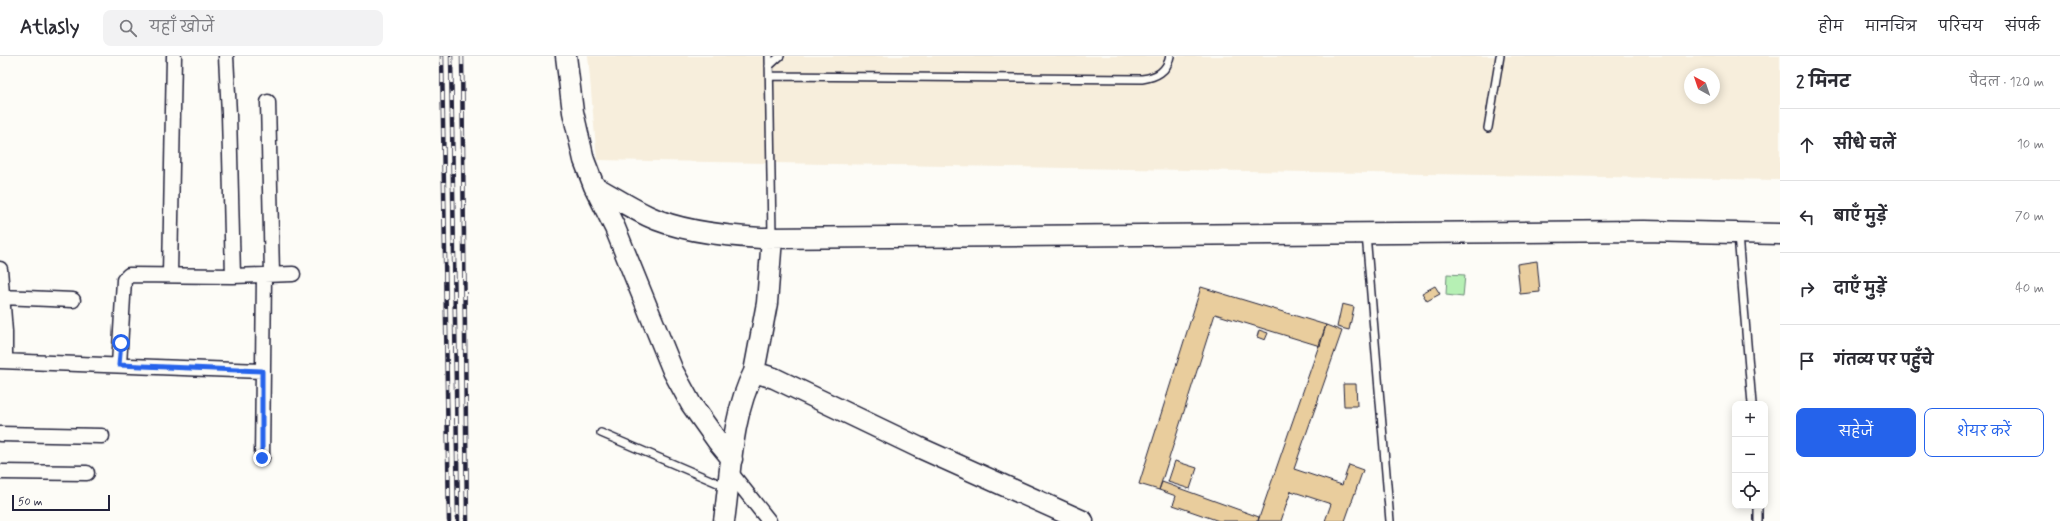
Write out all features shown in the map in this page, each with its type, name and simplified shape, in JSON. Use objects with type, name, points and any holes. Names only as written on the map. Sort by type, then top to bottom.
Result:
[{"type":"street","points":[[170,275],[174,56]]},
{"type":"street","points":[[226,56],[230,114],[233,276]]},
{"type":"street","points":[[566,56],[573,112],[584,160],[594,186],[615,228],[673,371],[691,404],[718,442],[730,473],[769,521]]},
{"type":"street","points":[[262,458],[262,371],[268,275],[268,102]]},
{"type":"street","points":[[594,186],[648,216],[665,223],[748,237],[772,238],[1644,231],[1780,234]]},
{"type":"street","points":[[724,521],[730,473],[744,398],[754,372],[767,303],[772,238]]},
{"type":"street","points":[[0,269],[5,332],[2,361],[262,371]]},
{"type":"street","points":[[119,365],[126,277],[132,274],[233,276],[293,274]]},
{"type":"street","points":[[2,297],[73,300]]},
{"type":"street","points":[[754,372],[774,378],[925,450],[1083,521]]},
{"type":"street","points":[[0,434],[102,436]]},
{"type":"street","points":[[0,472],[86,473]]},
{"type":"lane","points":[[769,56],[772,238]]},
{"type":"lane","points":[[770,66],[780,56]]},
{"type":"lane","points":[[770,76],[1142,79],[1160,73],[1165,69],[1170,56]]},
{"type":"lane","points":[[1488,128],[1500,56]]},
{"type":"lane","points":[[1366,234],[1390,521]]},
{"type":"lane","points":[[1738,234],[1752,401]]},
{"type":"lane","points":[[601,434],[730,473]]},
{"type":"lane","points":[[1758,509],[1758,521]]},
{"type":"shaded area","points":[[588,56],[1780,56],[1780,180],[597,160]]},
{"type":"green space","points":[[1447,274],[1465,275],[1463,297],[1446,295]]},
{"type":"building","points":[[1537,261],[1540,292],[1520,294],[1517,264]]},
{"type":"building","points":[[1435,286],[1440,294],[1427,301],[1422,293]]},
{"type":"building","points":[[1201,287],[1326,325],[1320,346],[1215,314],[1159,490],[1139,484]]},
{"type":"building","points":[[1342,304],[1354,307],[1349,330],[1337,327]]},
{"type":"building","points":[[1326,325],[1342,331],[1294,469],[1342,485],[1349,465],[1363,470],[1345,521],[1325,521],[1331,504],[1291,491],[1281,521],[1258,521]]},
{"type":"building","points":[[1259,330],[1268,333],[1265,340],[1257,337]]},
{"type":"building","points":[[1343,384],[1356,384],[1357,406],[1344,406]]},
{"type":"building","points":[[1175,461],[1197,468],[1190,489],[1168,482]]},
{"type":"building","points":[[1162,482],[1259,517],[1258,521],[1219,521],[1173,505],[1176,496],[1159,490]]},
{"type":"railway","points":[[442,56],[449,521]]},
{"type":"railway","points":[[451,56],[458,521]]},
{"type":"railway","points":[[462,56],[467,521]]},
{"type":"route","points":[[121,343],[119,365],[262,371],[262,458]]}]
